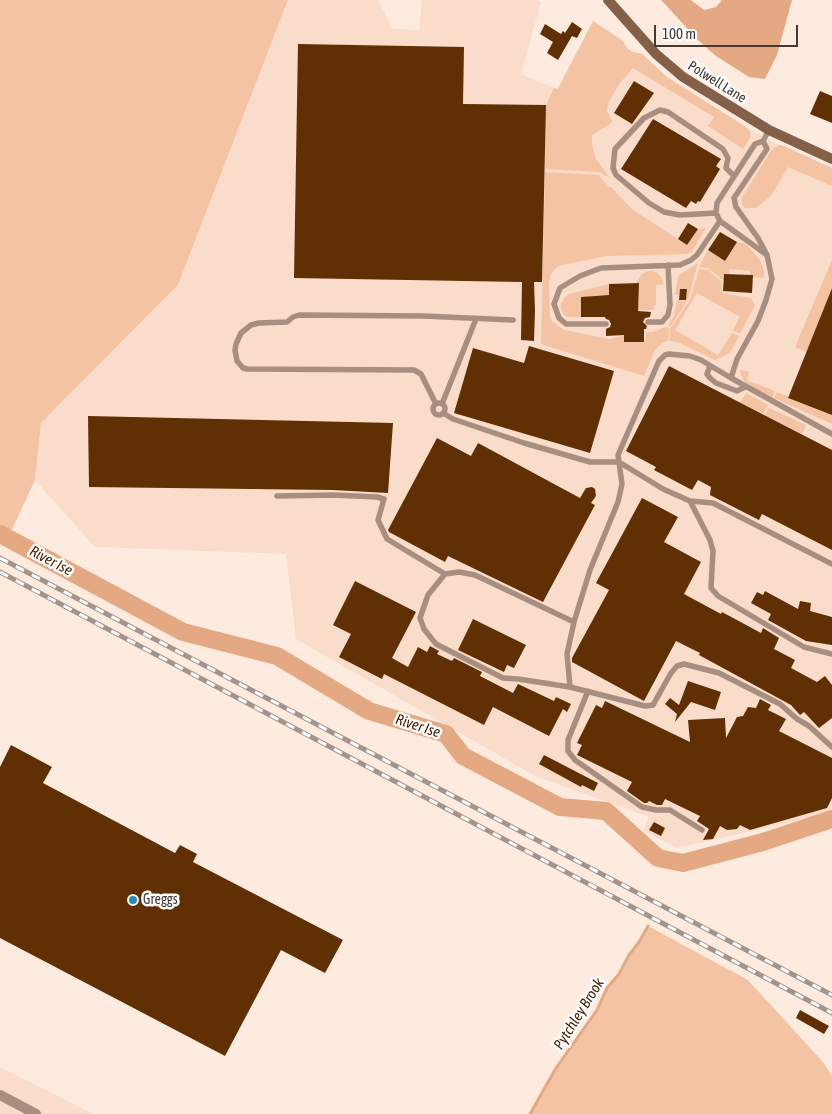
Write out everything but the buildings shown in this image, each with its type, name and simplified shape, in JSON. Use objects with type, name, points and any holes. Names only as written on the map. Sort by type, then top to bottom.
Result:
[{"type":"street","name":"Polwell Lane","points":[[608,0],[670,67],[683,78],[769,130],[832,159]]},
{"type":"street","points":[[0,1095],[36,1114]]},
{"type":"lane","points":[[716,213],[680,215],[664,212],[649,203],[616,175],[613,168],[615,149],[644,118],[660,110],[675,117],[723,150],[728,158],[726,168],[734,176]]},
{"type":"lane","points":[[767,255],[720,221],[716,213],[717,204],[734,176],[755,144],[763,141],[769,130]]},
{"type":"lane","points":[[731,378],[738,359],[758,321],[772,279],[767,255],[758,238],[736,207],[734,198],[767,149],[763,141]]},
{"type":"lane","points":[[606,324],[566,324],[559,318],[554,304],[560,288],[580,276],[601,268],[680,265],[697,255],[720,221]]},
{"type":"lane","points":[[648,322],[662,322],[668,315],[670,305],[668,265]]},
{"type":"lane","points":[[443,413],[444,407],[439,404],[421,374],[414,370],[247,370],[237,361],[236,344],[241,333],[251,326],[259,323],[287,322],[299,315],[513,320]]},
{"type":"lane","points":[[476,318],[439,404],[433,407],[434,412],[438,415],[443,413],[516,440],[590,462],[619,462],[663,489],[690,501],[713,503],[832,564]]},
{"type":"lane","points":[[570,687],[567,654],[574,622],[590,570],[618,502],[622,484],[618,456],[659,361],[665,355],[678,354],[701,360],[745,387],[832,434]]},
{"type":"lane","points":[[710,366],[707,374],[716,383],[736,391],[745,387]]},
{"type":"lane","points":[[277,496],[334,495],[378,497],[384,499],[378,520],[387,539],[445,574],[460,572],[475,575],[574,622]]},
{"type":"lane","points":[[690,501],[714,551],[711,588],[718,596],[804,647],[832,654]]},
{"type":"lane","points":[[445,574],[428,596],[420,618],[424,629],[436,644],[502,678],[570,687],[645,706],[653,705],[671,672],[677,666],[684,664],[719,673],[780,704],[832,747]]},
{"type":"lane","points":[[588,691],[568,740],[568,751],[575,760],[642,807],[670,810],[702,830]]},
{"type":"shaded area","points":[[0,0],[288,0],[178,285],[41,423],[35,480],[8,538],[0,534]]},
{"type":"shaded area","points":[[288,0],[378,0],[393,29],[419,30],[422,0],[536,0],[541,2],[521,74],[557,89],[593,21],[623,41],[627,48],[642,54],[667,77],[746,127],[779,145],[832,168],[832,287],[788,398],[832,415],[832,813],[677,848],[643,831],[649,817],[535,776],[296,639],[286,554],[95,547],[35,480],[41,423],[178,285]]},
{"type":"shaded area","points":[[661,0],[691,0],[704,10],[716,7],[722,0],[792,0],[777,55],[765,79],[749,77],[716,56],[699,41]]},
{"type":"shaded area","points":[[593,21],[623,41],[627,48],[642,54],[667,77],[746,127],[751,133],[743,149],[708,126],[714,117],[633,68],[620,83],[608,103],[607,111],[612,121],[592,135],[592,145],[596,159],[610,178],[599,172],[545,169],[546,105],[554,88],[558,89]]},
{"type":"shaded area","points":[[779,145],[832,168],[832,186],[788,167],[767,199],[756,208],[745,208],[741,199],[769,154]]},
{"type":"shaded area","points":[[545,172],[599,175],[633,210],[687,245],[698,229],[706,228],[693,250],[688,254],[607,256],[562,265],[551,274],[549,282],[550,316],[552,321],[564,330],[610,339],[624,335],[624,342],[646,340],[646,332],[653,332],[666,327],[669,329],[668,341],[661,344],[655,350],[644,376],[541,344]]},
{"type":"shaded area","points":[[737,242],[746,244],[760,260],[764,271],[764,278],[753,277],[753,275],[750,275],[750,271],[730,269],[729,274],[724,274],[723,280],[708,268],[699,267],[708,250],[725,261]]},
{"type":"shaded area","points":[[832,260],[832,287],[807,352],[795,347]]},
{"type":"shaded area","points":[[698,263],[688,300],[686,300],[687,289],[680,289],[679,295],[675,295],[678,276]]},
{"type":"shaded area","points":[[699,269],[708,270],[721,281],[722,293],[751,298],[755,305],[740,334],[733,330],[740,317],[697,293],[675,330],[718,355],[732,333],[739,336],[730,353],[715,360],[680,343],[669,341],[670,329],[690,300]]},
{"type":"shaded area","points":[[648,271],[657,273],[664,284],[656,285],[656,305],[653,310],[638,310],[636,283],[642,274]]},
{"type":"shaded area","points":[[609,284],[609,295],[581,297],[581,317],[564,315],[561,304],[569,294]]},
{"type":"shaded area","points":[[677,300],[687,301],[670,327],[668,325],[674,316]]},
{"type":"shaded area","points":[[740,370],[749,372],[747,380],[775,391],[771,399],[748,386],[749,384],[745,382]]},
{"type":"shaded area","points":[[777,392],[789,397],[789,399],[832,415],[832,424],[774,398]]},
{"type":"shaded area","points":[[746,393],[768,405],[764,414],[740,403]]},
{"type":"shaded area","points":[[769,408],[806,425],[802,434],[765,415]]},
{"type":"shaded area","points":[[648,926],[748,980],[823,1062],[832,1076],[832,1114],[530,1114],[556,1068],[597,1010],[607,988],[619,974]]},
{"type":"shaded area","points":[[0,1067],[93,1114],[0,1114]]},
{"type":"waterway","name":"River Ise","points":[[0,534],[183,632],[277,656],[369,711],[446,734],[463,756],[560,807],[606,811],[658,858],[683,863],[763,842],[832,819]]},
{"type":"waterway","name":"Pytchley Brook","points":[[530,1114],[556,1068],[597,1010],[607,988],[619,974],[648,926]]},
{"type":"railway","points":[[0,558],[832,995]]},
{"type":"railway","points":[[0,572],[832,1013]]},
{"type":"place","name":"Greggs","points":[[133,900]]}]
